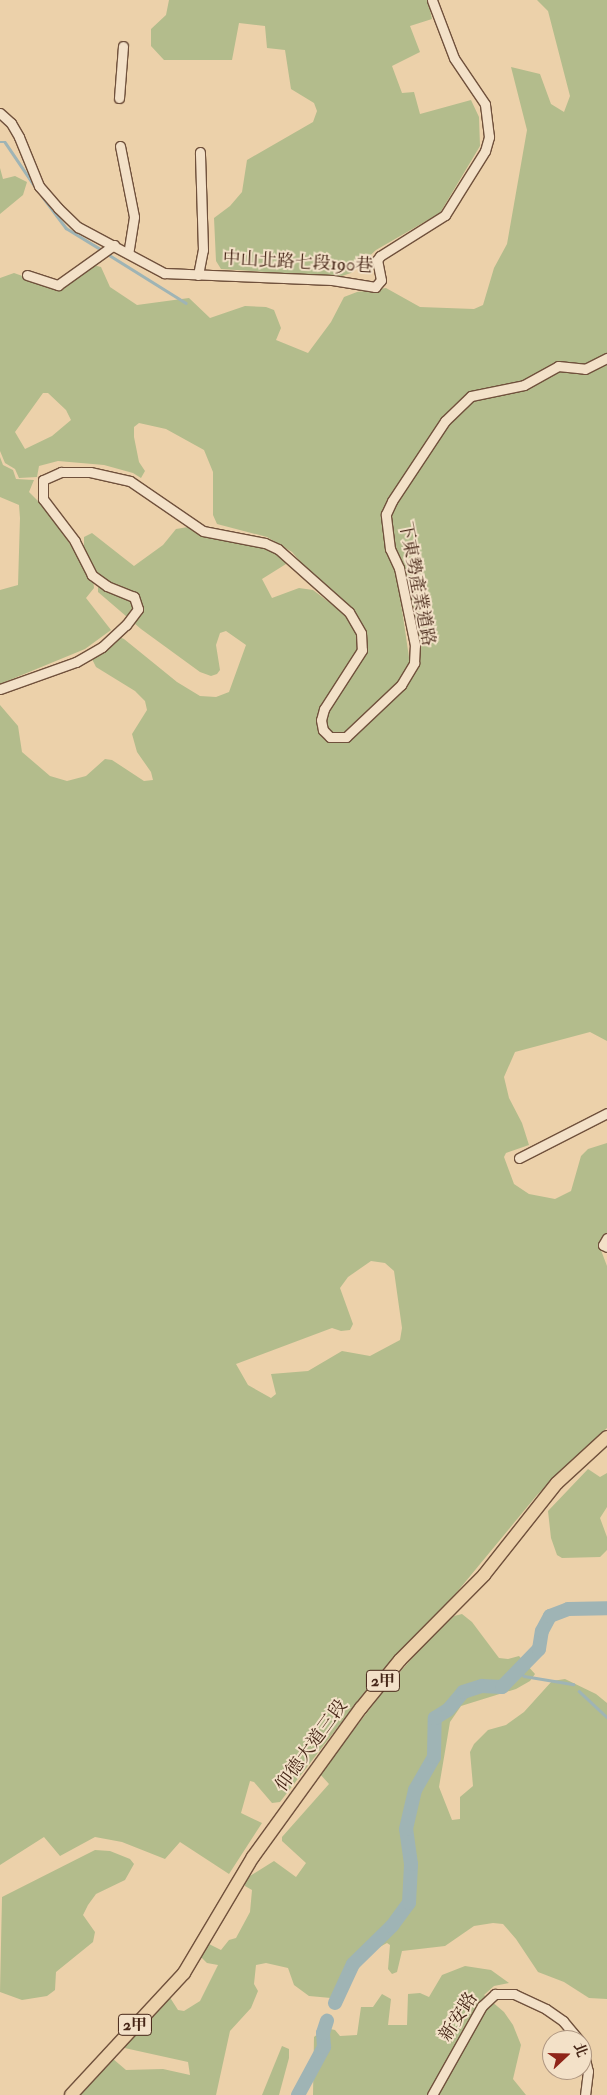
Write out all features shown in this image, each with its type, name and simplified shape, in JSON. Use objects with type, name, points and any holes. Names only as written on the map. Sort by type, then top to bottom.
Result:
[{"type":"main road","name":"仰德大道三段","points":[[72,2095],[184,1973],[253,1857],[382,1682],[484,1575],[557,1484],[607,1437]]},
{"type":"street","name":"中山北路七段190巷","points":[[0,113],[15,130],[39,186],[58,208],[78,227],[164,273],[332,280],[375,287],[381,280],[377,260],[380,256],[420,233],[451,209],[485,152],[489,137],[485,104],[456,61],[432,0]]},
{"type":"street","points":[[119,98],[123,46]]},
{"type":"street","points":[[120,146],[134,217],[128,253]]},
{"type":"street","points":[[198,275],[202,250],[200,152]]},
{"type":"street","points":[[27,275],[58,285],[114,245]]},
{"type":"street","name":"下東勢產業道路","points":[[0,690],[76,662],[102,647],[126,625],[138,609],[134,597],[107,586],[92,575],[75,541],[43,499],[43,480],[61,472],[90,472],[130,481],[203,531],[265,543],[278,549],[349,612],[361,633],[362,650],[324,709],[321,720],[323,730],[330,737],[346,737],[401,685],[414,663],[414,645],[399,568],[390,549],[386,514],[392,501],[445,421],[471,396],[524,385],[558,366],[585,369],[607,358]]},
{"type":"street","points":[[519,1158],[607,1113]]},
{"type":"street","points":[[607,1238],[603,1245],[607,1247]]},
{"type":"street","name":"新安路","points":[[432,2095],[482,2006],[495,1994],[514,1994],[546,2009],[563,2021],[571,2030]]},
{"type":"street","points":[[585,2095],[587,2080]]},
{"type":"green space","points":[[169,0],[428,0],[432,19],[410,26],[420,52],[392,66],[402,93],[414,92],[420,114],[471,100],[479,117],[480,146],[440,213],[376,250],[351,273],[339,277],[221,269],[216,261],[214,218],[230,206],[242,192],[247,160],[313,122],[317,111],[314,103],[291,89],[285,50],[267,48],[265,26],[239,23],[232,60],[164,60],[151,46],[151,29],[166,15]]},
{"type":"green space","points":[[537,0],[607,0],[607,354],[584,365],[556,363],[523,382],[470,393],[452,407],[390,498],[384,512],[396,569],[410,664],[406,675],[344,735],[332,735],[323,721],[327,711],[367,650],[359,620],[349,606],[319,584],[292,552],[267,537],[217,524],[213,515],[213,472],[204,450],[166,429],[139,423],[134,427],[134,437],[139,462],[145,471],[141,478],[133,473],[104,465],[58,461],[39,466],[37,477],[19,478],[15,469],[5,463],[0,451],[0,278],[14,273],[59,289],[93,265],[101,267],[110,287],[137,305],[189,298],[210,318],[245,306],[266,307],[274,310],[281,328],[276,340],[308,353],[331,322],[344,297],[357,292],[386,288],[420,307],[474,309],[483,305],[494,268],[507,244],[527,130],[511,67],[540,74],[551,104],[564,112],[570,96],[548,11]],"holes":[[[43,393],[48,393],[66,410],[71,420],[52,436],[25,449],[15,432]]]},
{"type":"green space","points":[[0,168],[3,179],[15,176],[27,182],[23,195],[0,214]]},
{"type":"green space","points":[[607,361],[607,1041],[590,1032],[515,1052],[504,1077],[509,1098],[522,1123],[529,1145],[506,1153],[504,1157],[514,1184],[529,1194],[555,1199],[571,1191],[581,1156],[588,1149],[607,1143],[607,1241],[599,1245],[607,1266],[607,1428],[537,1495],[438,1615],[378,1675],[280,1802],[272,1803],[254,1782],[250,1781],[241,1813],[262,1823],[229,1874],[180,1842],[165,1859],[122,1842],[95,1837],[60,1856],[44,1837],[0,1865],[0,705],[18,726],[22,752],[50,776],[67,781],[86,776],[105,759],[112,760],[144,781],[153,780],[151,772],[137,752],[132,734],[147,710],[145,701],[135,691],[96,667],[91,657],[119,637],[177,682],[200,696],[216,697],[229,692],[246,645],[226,631],[220,633],[216,645],[220,670],[217,674],[211,676],[200,672],[141,629],[98,592],[98,582],[84,548],[84,537],[92,533],[134,566],[163,545],[176,529],[188,527],[209,537],[264,546],[285,560],[286,564],[262,579],[272,598],[299,588],[313,590],[346,615],[357,636],[357,656],[321,710],[329,739],[341,742],[348,738],[381,703],[412,678],[417,664],[392,549],[389,515],[394,501],[457,411],[473,399],[558,369]],"holes":[[[371,1261],[385,1263],[394,1271],[402,1328],[400,1340],[370,1356],[342,1351],[308,1371],[271,1374],[276,1394],[271,1398],[248,1385],[236,1364],[332,1328],[341,1331],[350,1330],[353,1324],[340,1288],[348,1277]]]},
{"type":"green space","points":[[0,457],[3,465],[13,470],[16,479],[34,480],[29,492],[47,510],[93,578],[94,588],[86,598],[111,630],[85,649],[0,684],[0,590],[18,585],[20,518],[19,505],[0,497]]},
{"type":"green space","points":[[588,1469],[600,1477],[607,1473],[607,1507],[600,1518],[607,1537],[607,1550],[600,1557],[562,1558],[557,1555],[551,1538],[548,1511]]},
{"type":"green space","points":[[462,1614],[472,1622],[499,1658],[508,1659],[519,1656],[535,1674],[530,1681],[516,1689],[461,1706],[450,1722],[439,1787],[452,1820],[460,1819],[460,1797],[473,1786],[470,1752],[474,1744],[488,1730],[506,1725],[524,1712],[552,1681],[565,1679],[596,1694],[607,1703],[607,1999],[589,1998],[564,1982],[538,1972],[516,1939],[503,1924],[493,1923],[474,1926],[445,1946],[402,1951],[397,1972],[392,1974],[388,1969],[390,1945],[387,1943],[376,1949],[331,1998],[309,1996],[294,1985],[288,1968],[266,1963],[256,1965],[254,1984],[258,1991],[251,2008],[230,2031],[216,2095],[77,2095],[112,2058],[126,2070],[163,2069],[190,2075],[188,2062],[120,2047],[169,1996],[178,2010],[184,2011],[200,2001],[218,1965],[207,1963],[201,1957],[203,1951],[209,1944],[221,1950],[229,1940],[236,1938],[250,1912],[252,1890],[245,1886],[245,1879],[274,1861],[296,1877],[306,1863],[282,1841],[282,1837],[329,1784],[320,1774],[385,1689],[428,1640],[454,1616]]},
{"type":"green space","points":[[95,1850],[110,1851],[130,1859],[134,1864],[125,1880],[96,1894],[88,1905],[83,1915],[95,1932],[93,1942],[56,1972],[55,1990],[47,1996],[22,2000],[0,1992],[2,1897]]},
{"type":"green space","points":[[465,1966],[491,1970],[509,1983],[494,1986],[484,1995],[504,2012],[513,2025],[521,2045],[513,2079],[526,2095],[313,2095],[314,2037],[325,2028],[335,2030],[340,2036],[357,2035],[361,2007],[373,2007],[382,1994],[391,1999],[388,2025],[407,2025],[408,1994],[420,1993],[429,1997],[442,1975]]},
{"type":"green space","points":[[282,2046],[289,2049],[289,2058],[279,2095],[262,2095]]},
{"type":"waterway","points":[[0,142],[5,142],[36,188]]},
{"type":"waterway","points":[[42,196],[66,228],[102,250]]},
{"type":"waterway","points":[[106,253],[186,303]]},
{"type":"waterway","points":[[335,2003],[353,1964],[392,1926],[409,1903],[411,1864],[406,1829],[415,1790],[434,1757],[435,1718],[448,1710],[463,1692],[482,1686],[502,1687],[539,1649],[542,1631],[550,1616],[568,1609],[607,1608]]},
{"type":"waterway","points":[[518,1669],[524,1676],[573,1684]]},
{"type":"waterway","points":[[579,1691],[607,1717]]},
{"type":"waterway","points":[[298,2095],[324,2047],[323,2033],[327,2021]]}]
